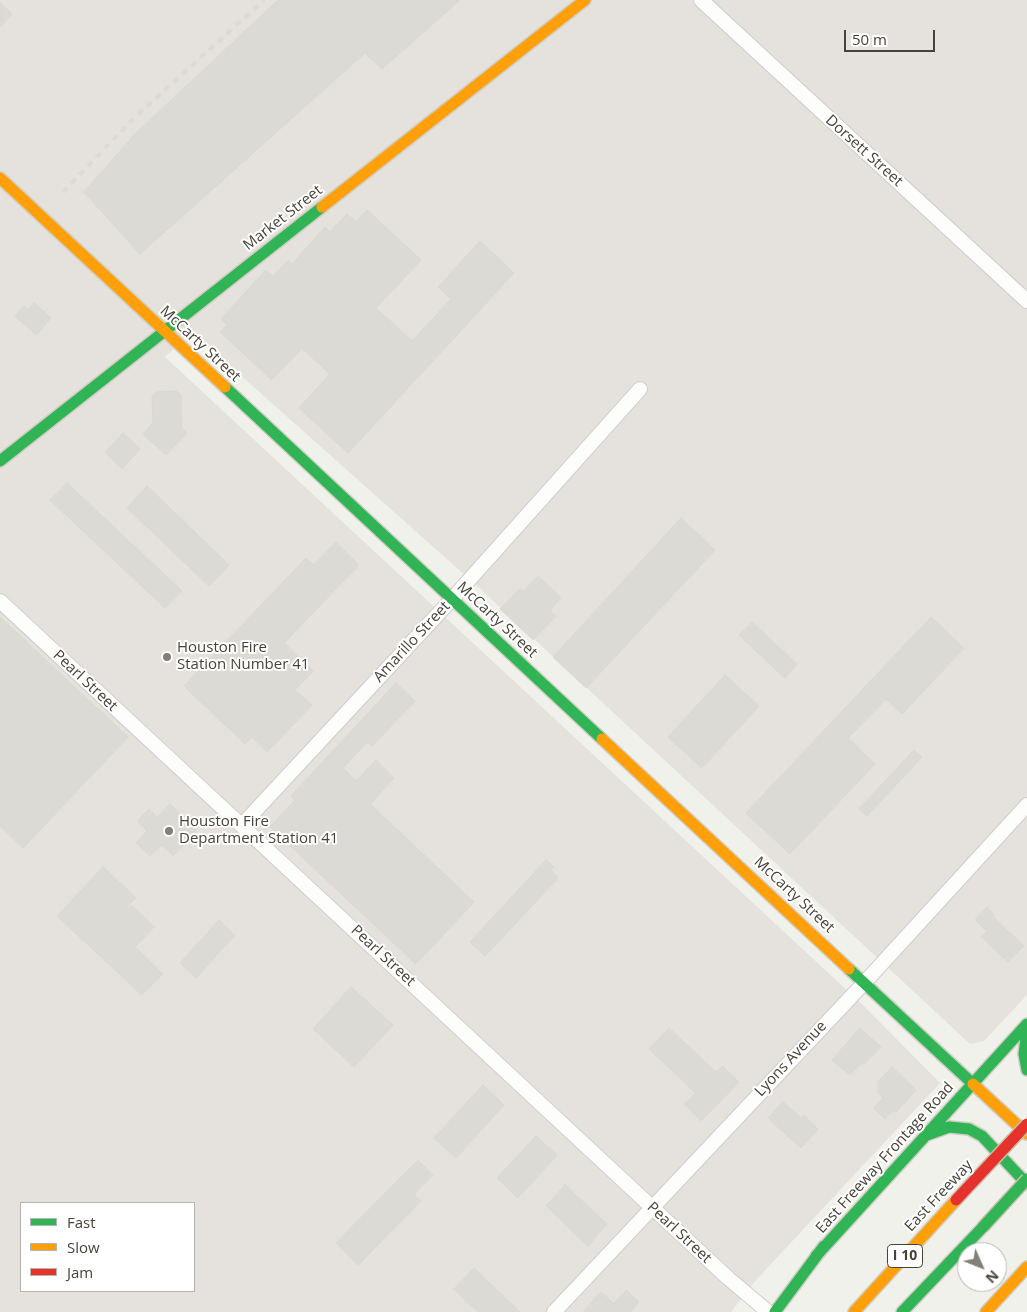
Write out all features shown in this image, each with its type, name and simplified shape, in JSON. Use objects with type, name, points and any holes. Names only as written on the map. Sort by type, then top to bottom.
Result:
[{"type":"main road","name":"Market Street","points":[[0,461],[585,0]]},
{"type":"main road","name":"McCarty Street","points":[[0,178],[1027,1134]]},
{"type":"main road","name":"East Freeway Frontage Road","points":[[769,1311],[824,1246],[919,1140],[1027,1024]]},
{"type":"main road","points":[[1027,1030],[1024,1054],[1027,1070]]},
{"type":"main road","name":"East Freeway","points":[[854,1312],[1027,1124]]},
{"type":"main road","points":[[919,1140],[936,1130],[949,1126],[969,1129],[982,1136],[1027,1184]]},
{"type":"main road","name":"I 10","points":[[902,1312],[1027,1179]]},
{"type":"main road","points":[[986,1312],[1027,1267]]},
{"type":"street","name":"Dorsett Street","points":[[701,0],[1027,302]]},
{"type":"street","name":"Amarillo Street","points":[[242,825],[452,599],[640,388]]},
{"type":"street","name":"Pearl Street","points":[[0,601],[651,1208],[731,1281],[769,1311]]},
{"type":"street","name":"Lyons Avenue","points":[[554,1312],[865,982],[1027,805]]},
{"type":"shaded area","points":[[0,0],[1027,0],[1027,995],[984,1041],[970,1044],[476,585],[192,332],[165,357],[864,1006],[940,1083],[756,1280],[731,1312],[0,1312]]},
{"type":"building","points":[[278,0],[460,0],[382,69],[365,53],[140,254],[84,192],[136,133]]},
{"type":"building","points":[[0,3],[12,14],[0,27]]},
{"type":"building","points":[[367,210],[421,260],[376,308],[412,341],[451,299],[438,287],[480,241],[514,273],[348,453],[299,408],[330,374],[302,348],[272,380],[220,332],[227,325],[221,319],[266,270],[273,276],[288,260],[292,264],[325,227],[330,232],[347,214],[356,222]]},
{"type":"building","points":[[34,303],[51,318],[36,335],[15,316],[24,306],[28,310]]},
{"type":"building","points":[[176,391],[181,395],[182,428],[187,433],[166,455],[143,434],[153,423],[152,396],[156,392]]},
{"type":"building","points":[[123,433],[140,449],[122,469],[105,452]]},
{"type":"building","points":[[67,483],[182,591],[165,608],[50,500]]},
{"type":"building","points":[[147,486],[229,565],[209,586],[127,508]]},
{"type":"building","points":[[681,518],[715,550],[586,688],[553,657]]},
{"type":"building","points":[[336,542],[359,565],[284,643],[313,671],[295,690],[312,705],[267,752],[252,737],[245,744],[184,686],[306,558],[314,565]]},
{"type":"building","points":[[538,576],[561,598],[550,610],[556,616],[533,640],[500,609],[520,588],[524,591]]},
{"type":"building","points":[[0,617],[128,737],[23,848],[0,826]]},
{"type":"building","points":[[931,617],[964,648],[902,714],[886,699],[848,738],[875,764],[790,854],[746,813]]},
{"type":"building","points":[[752,622],[797,664],[785,678],[739,635]]},
{"type":"building","points":[[725,675],[759,706],[702,768],[668,737]]},
{"type":"building","points":[[396,683],[415,701],[372,746],[367,742],[343,768],[356,781],[376,760],[394,778],[370,804],[474,902],[416,964],[270,827],[295,800],[291,796]]},
{"type":"building","points":[[914,750],[922,757],[867,816],[859,809]]},
{"type":"building","points":[[170,804],[197,831],[173,856],[162,845],[150,856],[136,843],[147,831],[137,821],[149,809],[157,818]]},
{"type":"building","points":[[546,860],[554,867],[551,870],[558,878],[485,956],[470,942]]},
{"type":"building","points":[[103,867],[136,898],[130,904],[154,927],[135,947],[163,974],[142,995],[57,916]]},
{"type":"building","points":[[987,907],[995,915],[993,917],[1024,946],[1008,962],[982,937],[987,931],[975,920]]},
{"type":"building","points":[[219,920],[235,935],[196,978],[180,963]]},
{"type":"building","points":[[351,987],[393,1025],[354,1067],[313,1029]]},
{"type":"building","points":[[669,1028],[716,1072],[723,1066],[739,1082],[701,1121],[684,1104],[696,1093],[649,1049]]},
{"type":"building","points":[[860,1028],[881,1047],[864,1064],[862,1062],[850,1075],[832,1060]]},
{"type":"building","points":[[892,1067],[916,1090],[896,1112],[894,1110],[885,1119],[874,1108],[883,1098],[878,1093],[878,1082]]},
{"type":"building","points":[[483,1085],[504,1105],[456,1158],[434,1138]]},
{"type":"building","points":[[783,1102],[801,1118],[804,1115],[818,1129],[801,1148],[768,1118]]},
{"type":"building","points":[[536,1136],[557,1155],[518,1198],[497,1178]]},
{"type":"building","points":[[418,1160],[433,1175],[414,1194],[421,1201],[358,1265],[336,1243]]},
{"type":"building","points":[[565,1185],[607,1224],[588,1246],[546,1206]]},
{"type":"building","points":[[474,1268],[520,1312],[478,1312],[454,1289]]},
{"type":"building","points":[[626,1290],[639,1302],[630,1312],[583,1312],[601,1292],[614,1304]]},
{"type":"railway","points":[[63,192],[134,118],[264,0]]},
{"type":"traffic: fast","points":[[0,461],[322,207]]},
{"type":"traffic: fast","points":[[225,387],[602,739]]},
{"type":"traffic: fast","points":[[849,969],[973,1084]]},
{"type":"traffic: fast","points":[[816,1256],[1027,1024]]},
{"type":"traffic: fast","points":[[1027,1030],[1024,1054],[1027,1070]]},
{"type":"traffic: fast","points":[[927,1135],[949,1127],[969,1129],[982,1136],[1027,1184]]},
{"type":"traffic: fast","points":[[983,1227],[1027,1179]]},
{"type":"traffic: fast","points":[[902,1312],[983,1227]]},
{"type":"traffic: fast","points":[[775,1312],[824,1246]]},
{"type":"traffic: slow","points":[[322,207],[585,0]]},
{"type":"traffic: slow","points":[[0,178],[225,387]]},
{"type":"traffic: slow","points":[[602,739],[849,969]]},
{"type":"traffic: slow","points":[[973,1084],[1027,1134]]},
{"type":"traffic: slow","points":[[854,1312],[956,1200]]},
{"type":"traffic: slow","points":[[986,1312],[1027,1267]]},
{"type":"traffic: jam","points":[[956,1200],[1027,1124]]},
{"type":"place","name":"Houston Fire Station Number 41","points":[[167,657]]},
{"type":"place","name":"Houston Fire Department Station 41","points":[[169,831]]}]
